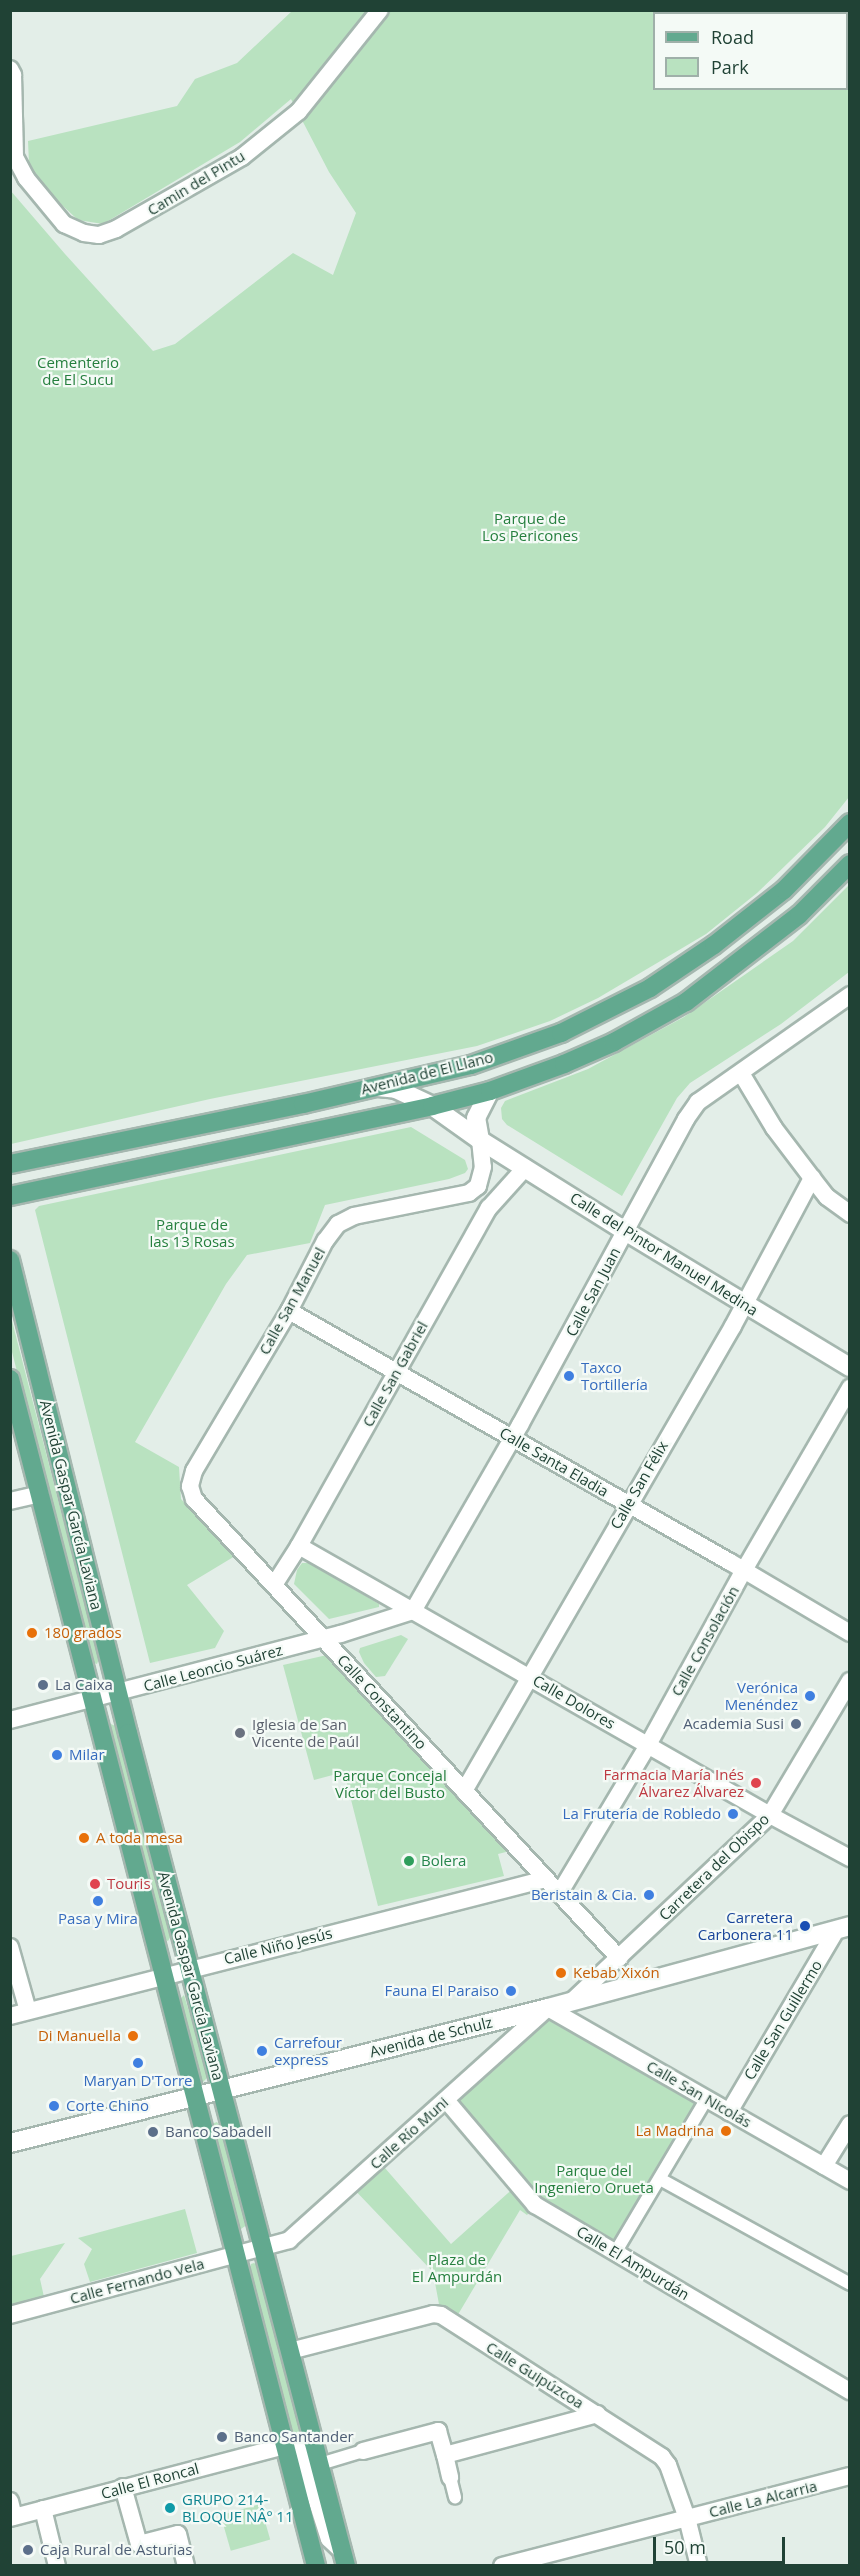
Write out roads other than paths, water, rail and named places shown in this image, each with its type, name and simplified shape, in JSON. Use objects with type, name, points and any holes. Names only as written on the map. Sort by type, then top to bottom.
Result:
[{"type":"main road","name":"Avenida de El Llano","points":[[10,1164],[471,1065],[561,1033],[650,987],[714,945],[784,890],[849,823]]},
{"type":"main road","name":"Avenida de El Llano","points":[[10,1196],[432,1106],[490,1091],[614,1042],[686,1002],[799,915],[849,864]]},
{"type":"main road","name":"Avenida Gaspar García Laviana","points":[[10,1260],[189,1970],[344,2558]]},
{"type":"main road","name":"Avenida Gaspar García Laviana","points":[[10,1379],[316,2565]]},
{"type":"street","name":"Camin del Pintu","points":[[10,69],[13,75],[15,157],[26,178],[64,224],[84,233],[99,235],[116,229],[242,157],[299,111],[380,10]]},
{"type":"street","name":"Calle San Juan","points":[[413,1611],[513,1438],[686,1119],[698,1102],[849,995]]},
{"type":"street","points":[[741,1073],[774,1128],[812,1178],[827,1197],[849,1214]]},
{"type":"street","name":"Calle del Pintor Manuel Medina","points":[[376,1087],[396,1089],[432,1106],[480,1140],[625,1231],[849,1366]]},
{"type":"street","points":[[469,1193],[478,1186],[483,1167],[476,1118],[490,1091]]},
{"type":"street","name":"Calle San Gabriel","points":[[274,1585],[299,1546],[489,1208],[525,1168]]},
{"type":"street","name":"Calle San Félix","points":[[464,1791],[744,1304],[812,1178]]},
{"type":"street","points":[[469,1193],[484,1196],[489,1208]]},
{"type":"street","name":"Calle San Manuel","points":[[194,1499],[190,1486],[194,1471],[289,1311],[325,1241],[338,1224],[354,1216],[469,1193]]},
{"type":"street","name":"Calle Santa Eladia","points":[[289,1311],[744,1570],[849,1633]]},
{"type":"street","name":"Calle Consolación","points":[[559,1894],[648,1745],[744,1570],[849,1388]]},
{"type":"street","points":[[10,1501],[39,1494]]},
{"type":"street","name":"Calle Constantino","points":[[194,1499],[619,1958]]},
{"type":"street","name":"Calle Dolores","points":[[299,1546],[770,1815],[849,1857]]},
{"type":"street","name":"Calle Leoncio Suárez","points":[[10,1720],[323,1639],[413,1611]]},
{"type":"street","name":"Carretera del Obispo","points":[[571,2002],[770,1815],[849,1681]]},
{"type":"street","name":"Calle Niño Jesús","points":[[10,2016],[546,1879]]},
{"type":"street","name":"Avenida de Schulz","points":[[195,2096],[548,2008],[843,1928]]},
{"type":"street","name":"Calle San Guillermo","points":[[729,2112],[843,1928]]},
{"type":"street","points":[[10,1947],[28,2011]]},
{"type":"street","name":"Calle San Nicolás","points":[[548,2008],[849,2181]]},
{"type":"street","name":"Calle Río Muni","points":[[263,2247],[289,2240],[548,2008]]},
{"type":"street","points":[[10,2143],[195,2096]]},
{"type":"street","points":[[615,2253],[707,2098]]},
{"type":"street","name":"Calle El Ampurdán","points":[[446,2100],[535,2205],[849,2391]]},
{"type":"street","points":[[824,2166],[849,2124]]},
{"type":"street","points":[[660,2179],[849,2284]]},
{"type":"street","name":"Calle Fernando Vela","points":[[10,2315],[263,2247]]},
{"type":"street","name":"Calle Guipúzcoa","points":[[290,2350],[434,2314],[441,2315],[662,2457],[668,2465],[687,2518],[699,2565]]},
{"type":"street","points":[[445,2455],[598,2414]]},
{"type":"street","points":[[320,2464],[438,2431],[455,2497]]},
{"type":"street","name":"Calle El Roncal","points":[[12,2512],[43,2509],[285,2446]]},
{"type":"street","name":"Avenida Gaspar García Laviana","points":[[285,2446],[296,2446],[302,2456],[329,2539],[344,2558]]},
{"type":"street","name":"Calle La Alcarria","points":[[502,2565],[849,2476]]},
{"type":"street","points":[[123,2487],[139,2544],[178,2534],[186,2565]]},
{"type":"street","points":[[43,2509],[57,2565]]},
{"type":"place","name":"Taxco Tortillería","points":[[569,1376]]},
{"type":"place","name":"180 grados","points":[[32,1633]]},
{"type":"place","name":"La Caixa","points":[[43,1685]]},
{"type":"place","name":"Verónica Menéndez","points":[[810,1696]]},
{"type":"place","name":"Academia Susi","points":[[796,1724]]},
{"type":"place","name":"Iglesia de San Vicente de Paúl","points":[[240,1733]]},
{"type":"place","name":"Milar","points":[[57,1755]]},
{"type":"place","name":"Farmacia María Inés Álvarez Álvarez","points":[[756,1783]]},
{"type":"place","name":"La Frutería de Robledo","points":[[733,1814]]},
{"type":"place","name":"A toda mesa","points":[[84,1838]]},
{"type":"place","name":"Bolera","points":[[409,1861]]},
{"type":"place","name":"Touris","points":[[95,1884]]},
{"type":"place","name":"Beristain & Cia.","points":[[649,1895]]},
{"type":"place","name":"Pasa y Mira","points":[[98,1901]]},
{"type":"place","name":"Carretera Carbonera 11","points":[[805,1926]]},
{"type":"place","name":"Kebab Xixón","points":[[561,1973]]},
{"type":"place","name":"Fauna El Paraiso","points":[[511,1991]]},
{"type":"place","name":"Di Manuella","points":[[133,2036]]},
{"type":"place","name":"Carrefour express","points":[[262,2051]]},
{"type":"place","name":"Maryan D'Torre","points":[[138,2063]]},
{"type":"place","name":"Corte Chino","points":[[54,2106]]},
{"type":"place","name":"La Madrina","points":[[726,2131]]},
{"type":"place","name":"Banco Sabadell","points":[[153,2132]]},
{"type":"place","name":"Banco Santander","points":[[222,2437]]},
{"type":"place","name":"GRUPO 214- BLOQUE NÂº 11","points":[[170,2508]]},
{"type":"place","name":"Caja Rural de Asturias","points":[[28,2550]]},
{"type":"park label","name":"Cementerio de El Sucu","points":[[78,370]]},
{"type":"park label","name":"Parque de Los Pericones","points":[[530,526]]},
{"type":"park label","name":"Parque de las 13 Rosas","points":[[192,1232]]},
{"type":"park label","name":"Parque Concejal Víctor del Busto","points":[[390,1784]]},
{"type":"park label","name":"Parque del Ingeniero Orueta","points":[[594,2178]]},
{"type":"park label","name":"Plaza de El Ampurdán","points":[[457,2268]]}]
